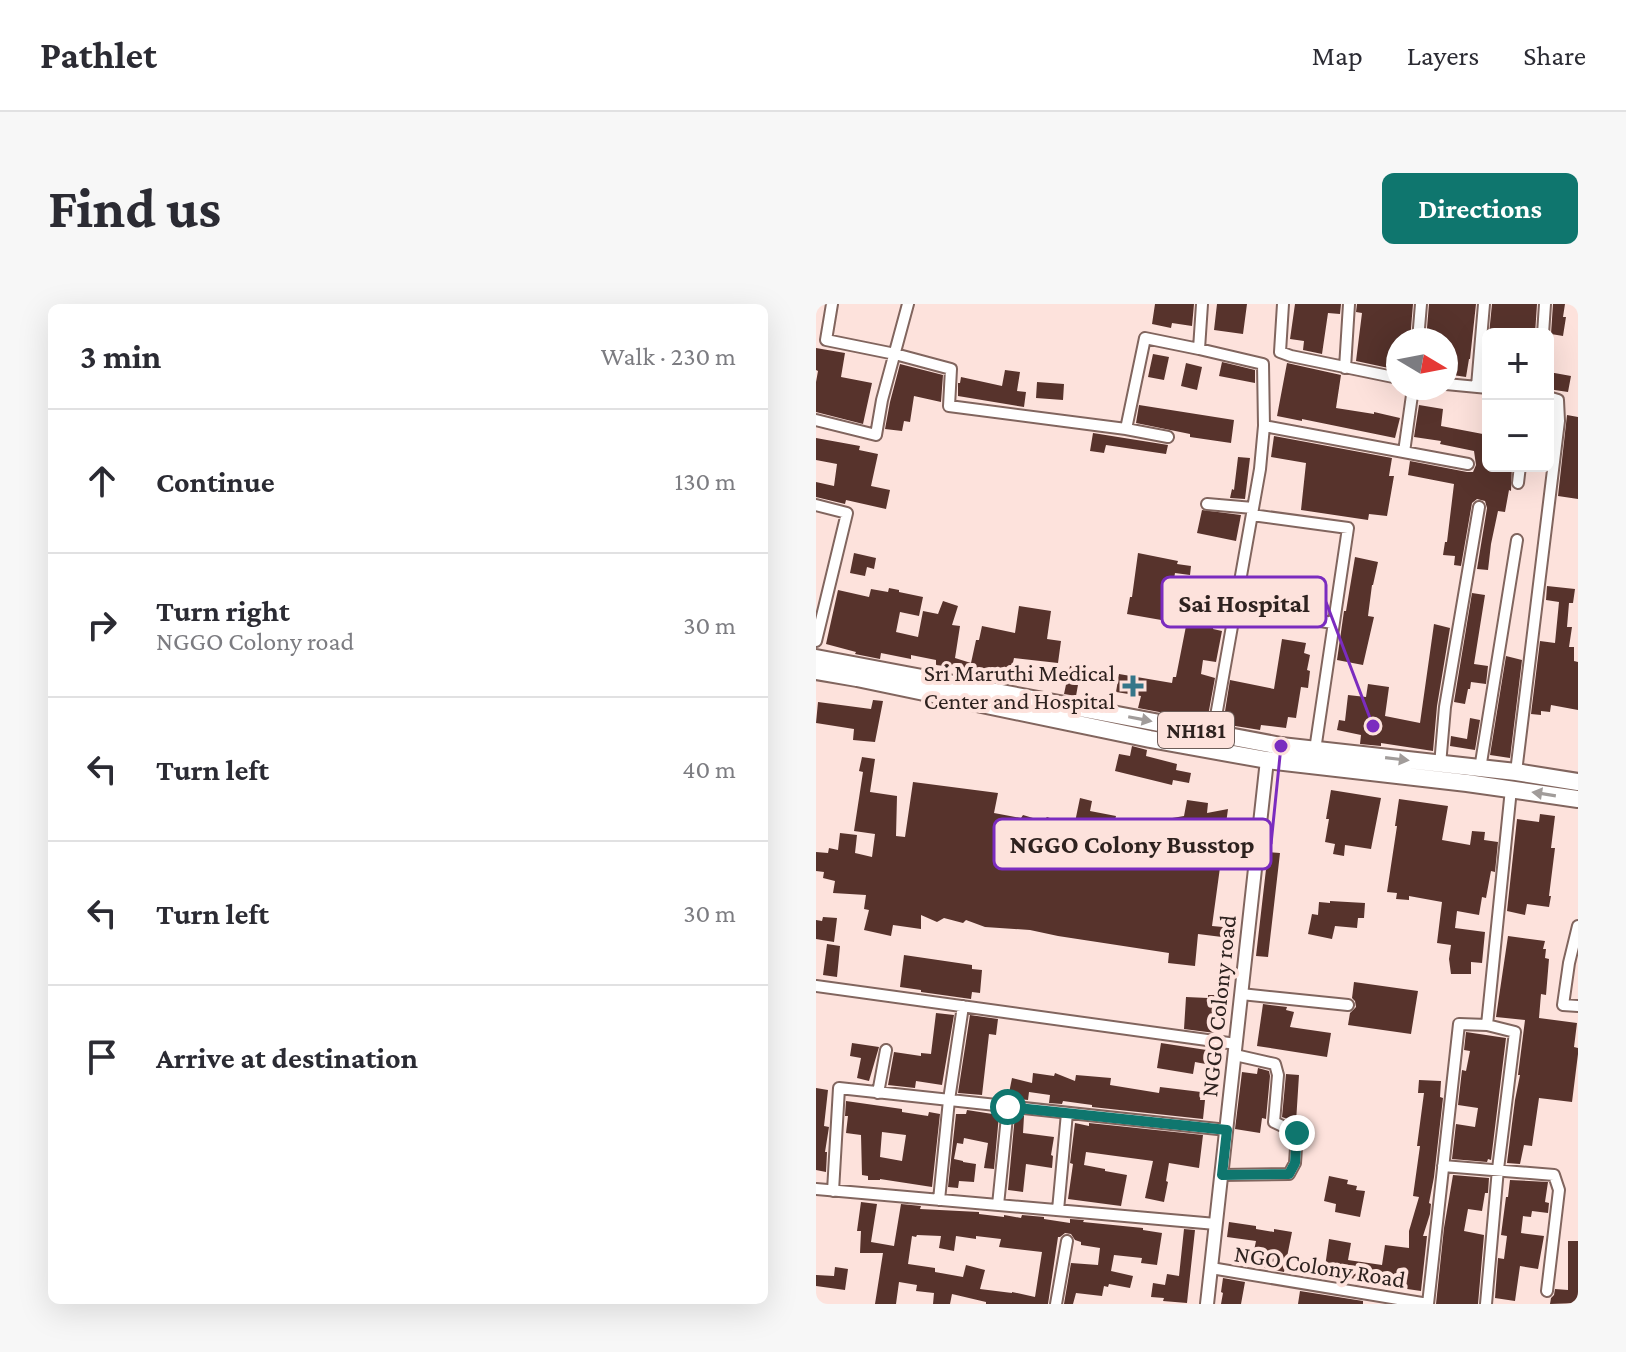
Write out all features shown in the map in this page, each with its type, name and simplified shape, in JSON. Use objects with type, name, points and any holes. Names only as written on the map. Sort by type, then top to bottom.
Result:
[{"type":"highway","name":"NH181","points":[[816,658],[1213,733],[1268,752],[1315,750],[1480,769],[1578,799]]},
{"type":"highway","name":"NH181","points":[[816,671],[1150,739],[1513,780],[1578,782]]},
{"type":"street","points":[[832,304],[821,340],[895,354],[951,369],[949,406],[1168,437]]},
{"type":"street","points":[[816,420],[876,435],[882,400],[908,304]]},
{"type":"street","points":[[1199,349],[1202,304]]},
{"type":"street","points":[[1283,304],[1280,352],[1386,376]]},
{"type":"street","points":[[1345,368],[1349,304]]},
{"type":"street","points":[[1419,328],[1421,304]]},
{"type":"street","points":[[1483,328],[1484,304]]},
{"type":"street","points":[[1543,328],[1545,304]]},
{"type":"street","points":[[1126,429],[1145,338],[1263,364],[1264,426],[1253,512],[1213,733]]},
{"type":"street","points":[[1458,385],[1482,387]]},
{"type":"street","points":[[1487,1025],[1513,780],[1559,421],[1558,400],[1554,399]]},
{"type":"street","points":[[1404,452],[1411,400]]},
{"type":"street","points":[[1264,426],[1468,464]]},
{"type":"street","points":[[1518,483],[1519,472]]},
{"type":"street","points":[[1207,504],[1348,528],[1315,750]]},
{"type":"street","points":[[816,505],[847,513],[816,641]]},
{"type":"street","points":[[1440,765],[1445,707],[1479,507]]},
{"type":"street","points":[[1480,769],[1517,540]]},
{"type":"street","points":[[1236,608],[1333,623]]},
{"type":"street","name":"NGGO Colony road","points":[[1207,1304],[1268,752]]},
{"type":"street","points":[[1578,926],[1563,1005],[1578,1006]]},
{"type":"street","points":[[816,986],[1235,1049],[1275,1064],[1278,1075],[1274,1122],[1297,1133],[1295,1163],[1289,1174],[1222,1175]]},
{"type":"street","points":[[1241,994],[1348,1005]]},
{"type":"street","points":[[939,1200],[941,1163],[963,1006]]},
{"type":"street","points":[[1486,1304],[1498,1169],[1515,1032],[1487,1025],[1459,1024],[1443,1166],[1498,1169],[1554,1175],[1559,1190],[1547,1291]]},
{"type":"street","points":[[878,1093],[886,1050]]},
{"type":"street","points":[[833,1191],[839,1088],[1227,1130]]},
{"type":"street","points":[[998,1205],[1008,1107]]},
{"type":"street","points":[[1058,1210],[1067,1113]]},
{"type":"street","name":"NGO Colony Road","points":[[1211,1268],[1428,1304],[1443,1166]]},
{"type":"street","points":[[816,1189],[1216,1224]]},
{"type":"street","points":[[1056,1304],[1067,1241]]},
{"type":"building","points":[[1155,304],[1194,304],[1192,326],[1172,323],[1171,328],[1152,324]]},
{"type":"building","points":[[1217,304],[1247,304],[1243,334],[1214,330]]},
{"type":"building","points":[[1295,304],[1341,304],[1340,314],[1328,313],[1322,354],[1303,350],[1304,341],[1290,339]]},
{"type":"building","points":[[1357,304],[1413,304],[1411,328],[1386,328],[1386,367],[1356,361],[1362,313],[1356,312]]},
{"type":"building","points":[[1429,304],[1476,304],[1466,377],[1458,376],[1458,328],[1427,328]]},
{"type":"building","points":[[1492,304],[1537,304],[1535,328],[1490,328]]},
{"type":"building","points":[[1553,304],[1565,304],[1563,336],[1554,334],[1554,328],[1551,328]]},
{"type":"building","points":[[816,348],[845,353],[841,377],[872,383],[863,424],[816,412]]},
{"type":"building","points":[[1153,354],[1169,357],[1164,380],[1148,377]]},
{"type":"building","points":[[1222,362],[1255,370],[1255,383],[1219,376]]},
{"type":"building","points":[[1186,363],[1202,367],[1197,390],[1181,386]]},
{"type":"building","points":[[1287,363],[1341,375],[1336,408],[1400,418],[1395,438],[1277,416]]},
{"type":"building","points":[[900,364],[943,375],[941,402],[914,396],[910,422],[904,421],[902,431],[885,429]]},
{"type":"building","points":[[1005,370],[1020,372],[1017,391],[1026,392],[1024,407],[958,396],[961,377],[1002,386]]},
{"type":"building","points":[[1554,373],[1571,376],[1568,392],[1554,390]]},
{"type":"building","points":[[1037,382],[1064,384],[1063,400],[1036,398]]},
{"type":"building","points":[[1139,405],[1234,420],[1231,443],[1190,437],[1190,434],[1136,423]]},
{"type":"building","points":[[1419,405],[1443,409],[1441,426],[1482,434],[1482,472],[1512,472],[1511,491],[1505,512],[1498,511],[1488,570],[1477,569],[1487,508],[1485,501],[1477,499],[1472,503],[1461,566],[1454,565],[1455,556],[1443,555],[1454,484],[1408,475],[1410,461],[1473,472],[1476,465],[1474,451],[1414,437]]},
{"type":"building","points":[[1567,415],[1578,417],[1578,499],[1558,496]]},
{"type":"building","points":[[1093,433],[1168,445],[1166,454],[1106,445],[1104,453],[1090,451]]},
{"type":"building","points":[[1274,436],[1392,458],[1389,476],[1394,476],[1387,516],[1369,514],[1368,520],[1301,510],[1306,463],[1271,457]]},
{"type":"building","points":[[816,438],[860,446],[859,450],[878,454],[871,486],[890,490],[886,509],[816,497],[816,482],[834,486],[837,464],[816,460]]},
{"type":"building","points":[[1238,457],[1250,458],[1245,499],[1230,498]]},
{"type":"building","points":[[1202,510],[1241,515],[1236,541],[1197,533]]},
{"type":"building","points":[[854,553],[876,558],[874,569],[867,567],[865,576],[850,573]]},
{"type":"building","points":[[1138,553],[1191,566],[1190,575],[1175,573],[1167,621],[1127,614]]},
{"type":"building","points":[[1355,557],[1378,562],[1368,616],[1374,617],[1363,665],[1337,660]]},
{"type":"building","points":[[1547,586],[1575,589],[1573,603],[1569,603],[1567,627],[1572,627],[1569,647],[1574,647],[1574,661],[1578,662],[1578,710],[1551,705],[1550,712],[1541,711],[1541,715],[1531,714],[1540,641],[1555,643],[1559,602],[1546,600]]},
{"type":"building","points":[[889,588],[923,597],[919,616],[900,612],[896,632],[918,637],[923,611],[938,614],[943,601],[958,606],[952,625],[960,626],[955,658],[971,663],[982,626],[1015,633],[1019,606],[1051,611],[1047,639],[1061,641],[1058,663],[1014,658],[1009,680],[989,675],[988,679],[967,674],[969,669],[936,665],[936,660],[881,653],[880,659],[826,644],[838,590],[869,597],[871,589],[888,592]]},
{"type":"building","points":[[1472,593],[1485,595],[1474,664],[1488,666],[1486,684],[1471,682],[1465,704],[1454,702]]},
{"type":"building","points":[[1189,601],[1217,606],[1213,629],[1222,631],[1216,662],[1203,660],[1201,674],[1215,678],[1207,721],[1138,708],[1141,696],[1116,692],[1119,674],[1172,683],[1173,677],[1176,677]]},
{"type":"building","points":[[1434,624],[1450,628],[1433,751],[1381,743],[1381,746],[1360,744],[1361,735],[1337,730],[1339,720],[1345,721],[1348,695],[1366,697],[1368,684],[1389,687],[1385,716],[1420,723]]},
{"type":"building","points":[[1282,639],[1306,643],[1304,653],[1310,655],[1308,688],[1301,687],[1296,718],[1288,717],[1286,728],[1261,725],[1260,730],[1223,724],[1230,680],[1274,689]]},
{"type":"building","points":[[1506,656],[1522,660],[1510,758],[1490,755]]},
{"type":"building","points":[[1070,666],[1081,668],[1076,696],[1064,694]]},
{"type":"building","points":[[873,700],[883,701],[875,742],[853,740],[854,729],[816,723],[818,702],[871,709]]},
{"type":"building","points":[[1470,718],[1480,720],[1475,750],[1450,746],[1451,736],[1467,739]]},
{"type":"building","points":[[1132,746],[1147,750],[1146,756],[1177,764],[1176,770],[1191,773],[1189,783],[1173,780],[1172,785],[1115,771],[1119,754],[1130,756]]},
{"type":"building","points":[[862,757],[875,759],[870,792],[897,796],[896,836],[905,837],[913,782],[998,793],[994,813],[1021,818],[1023,815],[1043,821],[1047,817],[1064,823],[1066,818],[1075,822],[1080,798],[1092,801],[1090,811],[1116,816],[1113,828],[1184,816],[1187,800],[1208,803],[1207,813],[1228,809],[1212,926],[1223,927],[1222,937],[1198,934],[1195,966],[1168,963],[1169,953],[1030,930],[985,927],[966,920],[963,923],[944,918],[937,922],[921,915],[921,929],[893,925],[891,936],[864,930],[869,910],[864,909],[866,895],[833,893],[835,881],[823,878],[824,872],[816,871],[816,852],[828,853],[829,848],[838,850],[840,833],[857,835],[855,853],[872,857],[875,834],[854,831],[863,772],[859,771]]},
{"type":"building","points":[[1331,790],[1381,798],[1371,849],[1345,845],[1344,856],[1333,854],[1335,844],[1325,842]]},
{"type":"building","points":[[1399,799],[1448,806],[1442,840],[1470,845],[1472,831],[1485,832],[1484,840],[1498,842],[1495,872],[1491,871],[1479,915],[1457,911],[1455,928],[1485,932],[1482,963],[1471,962],[1471,974],[1451,974],[1451,945],[1437,943],[1442,902],[1409,896],[1409,900],[1396,899],[1397,893],[1387,892]]},
{"type":"building","points":[[1540,814],[1555,816],[1549,907],[1527,904],[1525,915],[1507,911],[1517,819],[1539,822]]},
{"type":"building","points":[[1268,852],[1280,853],[1268,957],[1256,956]]},
{"type":"building","points":[[1319,902],[1365,903],[1364,918],[1358,918],[1357,928],[1335,926],[1332,939],[1308,934],[1312,914],[1318,915]]},
{"type":"building","points":[[823,917],[837,918],[834,942],[816,939],[816,920],[822,921]]},
{"type":"building","points":[[1508,936],[1545,941],[1545,958],[1549,959],[1546,995],[1541,994],[1539,1018],[1577,1023],[1574,1047],[1578,1048],[1578,1054],[1572,1102],[1539,1098],[1532,1146],[1524,1145],[1520,1164],[1507,1163],[1525,1020],[1496,1017]]},
{"type":"building","points":[[827,944],[840,946],[837,977],[823,975]]},
{"type":"building","points":[[904,955],[972,965],[972,969],[982,970],[980,993],[972,992],[971,999],[900,987]]},
{"type":"building","points":[[1354,982],[1418,991],[1411,1034],[1348,1025],[1350,1013],[1356,1007],[1352,998]]},
{"type":"building","points":[[1208,995],[1217,995],[1215,1033],[1184,1029],[1186,997],[1208,998]]},
{"type":"building","points":[[1263,1004],[1287,1007],[1286,1010],[1294,1012],[1290,1027],[1331,1033],[1327,1057],[1257,1046]]},
{"type":"building","points":[[936,1013],[954,1015],[942,1085],[916,1081],[915,1088],[888,1085],[894,1052],[921,1056],[921,1053],[931,1054]]},
{"type":"building","points":[[970,1015],[998,1019],[996,1035],[989,1034],[982,1095],[958,1093]]},
{"type":"building","points":[[1466,1032],[1506,1038],[1491,1160],[1487,1162],[1452,1159],[1456,1124],[1475,1127],[1478,1108],[1458,1105],[1462,1070],[1466,1071],[1470,1051],[1464,1050]]},
{"type":"building","points":[[852,1043],[879,1047],[869,1081],[857,1078],[861,1058],[850,1056]]},
{"type":"building","points":[[1161,1043],[1213,1051],[1211,1065],[1195,1062],[1193,1074],[1157,1068]]},
{"type":"building","points":[[1258,1068],[1269,1071],[1270,1076],[1266,1119],[1262,1118],[1260,1133],[1235,1129],[1242,1072],[1257,1074]]},
{"type":"building","points":[[1033,1073],[1054,1076],[1055,1073],[1075,1081],[1076,1075],[1111,1078],[1110,1085],[1159,1093],[1160,1087],[1201,1092],[1200,1100],[1205,1100],[1203,1119],[1063,1101],[1062,1104],[1049,1103],[1050,1095],[1029,1092],[1028,1100],[1008,1098],[1012,1078],[1032,1083]]},
{"type":"building","points":[[1286,1074],[1299,1075],[1296,1122],[1282,1117]]},
{"type":"building","points":[[1419,1080],[1441,1081],[1440,1097],[1443,1098],[1430,1214],[1423,1236],[1427,1236],[1421,1291],[1355,1284],[1356,1279],[1324,1274],[1329,1239],[1351,1243],[1348,1260],[1382,1265],[1385,1245],[1409,1248],[1409,1231],[1419,1197],[1413,1196],[1424,1093],[1418,1093]]},
{"type":"building","points":[[816,1088],[828,1090],[824,1126],[829,1127],[826,1172],[816,1170]]},
{"type":"building","points":[[846,1101],[928,1116],[929,1112],[940,1114],[932,1187],[868,1180],[868,1176],[862,1175],[861,1135],[846,1133],[848,1116],[845,1116]],"holes":[[[882,1132],[906,1135],[902,1161],[880,1157]]]},
{"type":"building","points":[[967,1110],[999,1115],[994,1169],[984,1168],[988,1143],[964,1138],[963,1144],[957,1143],[954,1159],[976,1164],[974,1182],[959,1181],[958,1188],[948,1187],[956,1114],[966,1114]]},
{"type":"building","points":[[1015,1115],[1024,1116],[1023,1133],[1054,1137],[1052,1168],[1026,1164],[1023,1192],[1008,1190]]},
{"type":"building","points":[[1075,1123],[1203,1135],[1199,1168],[1169,1163],[1164,1202],[1145,1198],[1153,1161],[1086,1152],[1084,1165],[1127,1175],[1121,1206],[1068,1199]]},
{"type":"building","points":[[1453,1175],[1489,1178],[1482,1211],[1468,1209],[1464,1231],[1484,1235],[1478,1304],[1436,1304]]},
{"type":"building","points":[[1329,1176],[1348,1180],[1347,1184],[1357,1186],[1356,1190],[1365,1191],[1360,1217],[1335,1212],[1336,1204],[1324,1201]]},
{"type":"building","points":[[1510,1180],[1548,1182],[1545,1202],[1549,1203],[1548,1213],[1532,1211],[1531,1217],[1523,1216],[1521,1233],[1544,1236],[1538,1269],[1520,1266],[1515,1301],[1495,1298],[1498,1258],[1504,1259],[1507,1236],[1501,1235]]},
{"type":"building","points":[[861,1202],[877,1204],[871,1242],[894,1246],[901,1204],[921,1206],[920,1209],[979,1212],[1004,1217],[1044,1217],[1070,1223],[1070,1219],[1084,1220],[1162,1233],[1157,1265],[1141,1263],[1142,1258],[1114,1255],[1111,1271],[1133,1276],[1130,1288],[1109,1284],[1108,1287],[1104,1286],[1102,1296],[1076,1293],[1073,1304],[1064,1304],[1071,1263],[1098,1265],[1100,1248],[1081,1245],[1071,1234],[1065,1233],[1058,1237],[1048,1304],[986,1304],[952,1294],[950,1304],[933,1304],[934,1293],[916,1291],[917,1285],[899,1282],[896,1304],[875,1304],[883,1253],[860,1253],[861,1231],[857,1231]],"holes":[[[912,1236],[941,1236],[939,1248],[954,1251],[956,1236],[976,1239],[976,1236],[1001,1239],[999,1247],[1042,1252],[1035,1297],[980,1289],[985,1270],[966,1265],[963,1277],[908,1264]]]},
{"type":"building","points":[[1229,1222],[1274,1232],[1274,1229],[1292,1232],[1284,1272],[1251,1265],[1256,1241],[1227,1237]]},
{"type":"building","points":[[1184,1229],[1195,1230],[1187,1303],[1151,1297],[1153,1283],[1165,1285],[1167,1274],[1179,1276]]},
{"type":"building","points":[[1568,1241],[1578,1241],[1578,1303],[1550,1304],[1555,1289],[1568,1290]]},
{"type":"building","points":[[835,1267],[848,1269],[845,1290],[816,1286],[816,1275],[834,1276]]},
{"type":"building","points":[[1223,1278],[1245,1282],[1241,1304],[1221,1304]]},
{"type":"building","points":[[1300,1291],[1363,1301],[1363,1304],[1298,1304]]},
{"type":"place","name":"Sri Maruthi Medical Center and Hospital","points":[[1133,686]]},
{"type":"place","name":"Sai Hospital","points":[[1373,726]]},
{"type":"place","name":"NGGO Colony Busstop","points":[[1281,746]]},
{"type":"route","points":[[1008,1107],[1227,1130],[1222,1175],[1289,1174],[1295,1163],[1297,1133]]}]
